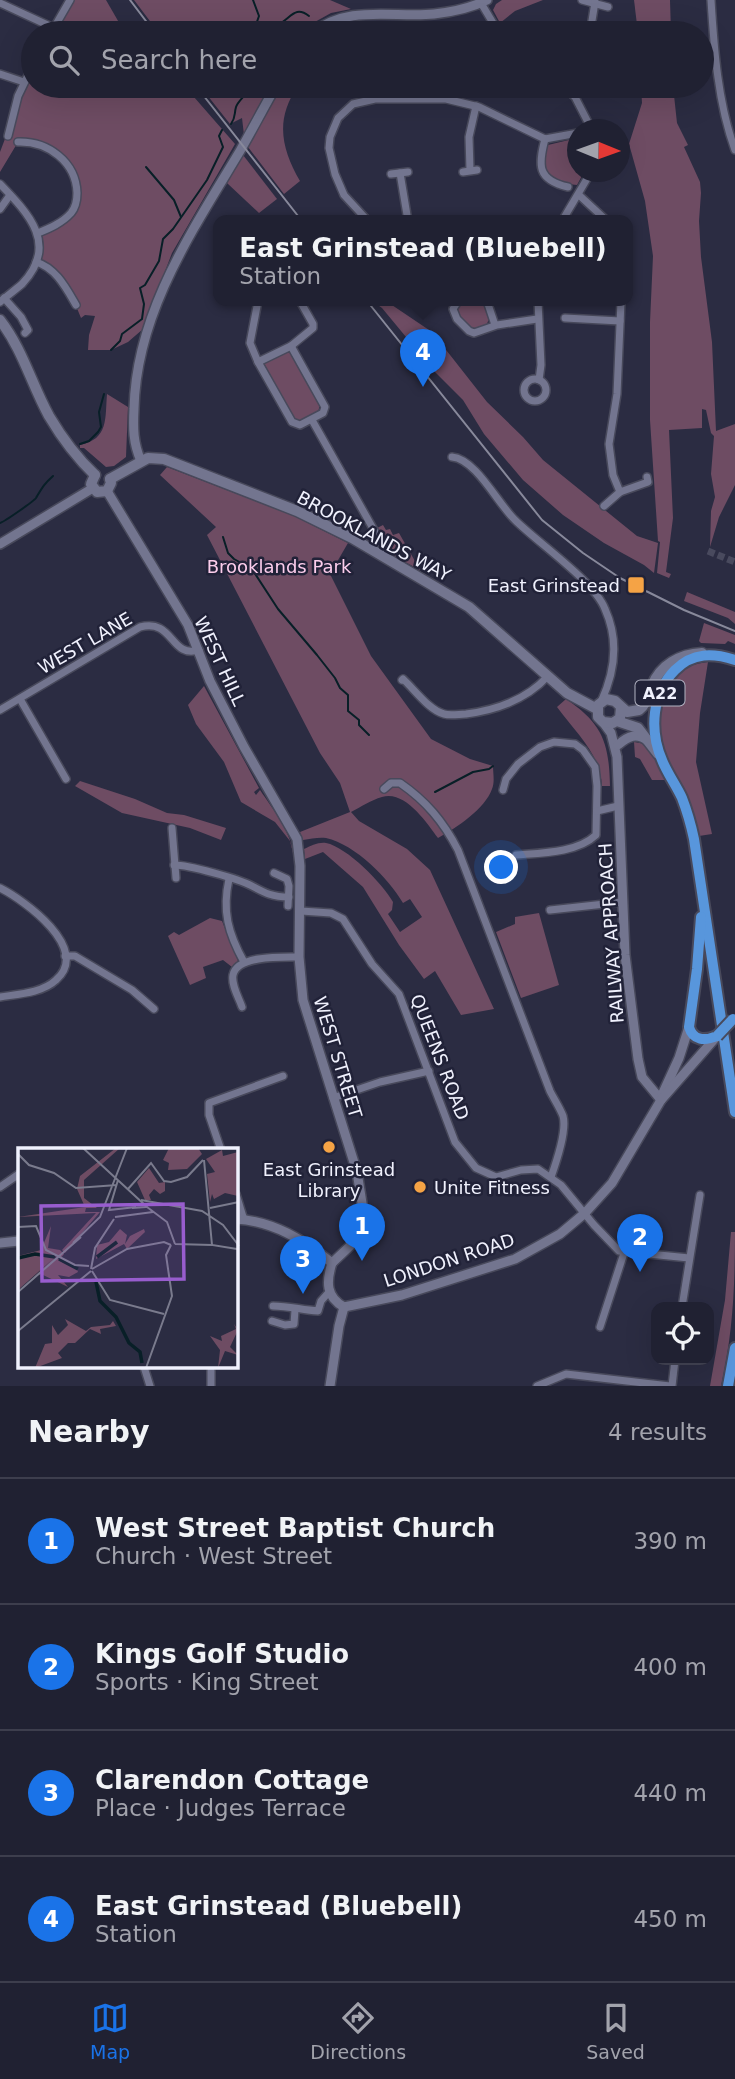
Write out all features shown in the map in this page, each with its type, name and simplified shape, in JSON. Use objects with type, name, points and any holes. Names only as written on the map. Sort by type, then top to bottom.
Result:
[{"type":"highway","points":[[713,654],[735,660]]},
{"type":"highway","name":"A22","points":[[713,654],[695,657],[682,663],[669,677],[659,693],[654,724],[662,760],[681,796],[690,821],[735,1112]]},
{"type":"highway","name":"LONDON ROAD","points":[[689,1027],[697,969],[701,890]]},
{"type":"highway","name":"LONDON ROAD","points":[[717,1036],[734,1018]]},
{"type":"highway","points":[[689,1027],[691,1033],[699,1039],[707,1040],[717,1036]]},
{"type":"highway","points":[[728,1386],[735,1348]]},
{"type":"main road","points":[[0,320],[20,348],[49,416],[69,447],[95,475],[106,475],[110,479],[107,491],[93,488],[91,484],[95,475]]},
{"type":"main road","name":"BROOKLANDS WAY","points":[[141,461],[156,457],[164,459],[297,511],[384,557],[469,607],[567,693],[599,706]]},
{"type":"main road","points":[[110,479],[141,461]]},
{"type":"main road","points":[[618,704],[621,714],[617,721],[610,724],[598,717],[599,706],[606,699],[618,704],[634,712],[642,708],[657,675],[673,661],[691,654],[713,654]]},
{"type":"main road","points":[[617,721],[638,728],[662,760]]},
{"type":"street","points":[[58,21],[70,0]]},
{"type":"street","points":[[582,0],[608,7]]},
{"type":"street","points":[[711,0],[713,21]]},
{"type":"street","points":[[334,21],[352,16],[435,14],[484,2],[493,21]]},
{"type":"street","points":[[592,21],[595,2]]},
{"type":"street","points":[[0,3],[33,21]]},
{"type":"street","points":[[714,26],[727,121],[735,150]]},
{"type":"street","points":[[0,74],[21,81]]},
{"type":"street","points":[[8,136],[21,92]]},
{"type":"street","points":[[141,461],[135,448],[133,433],[134,396],[138,360],[149,324],[177,256],[269,98]]},
{"type":"street","points":[[578,98],[587,119]]},
{"type":"street","points":[[362,215],[344,195],[331,159],[330,137],[332,127],[344,110],[363,101],[446,99],[476,106],[545,139],[567,135]]},
{"type":"street","points":[[470,171],[470,131],[476,106]]},
{"type":"street","points":[[22,134],[28,142]]},
{"type":"street","points":[[545,139],[540,165],[557,189],[568,187]]},
{"type":"street","points":[[18,142],[42,146],[65,161],[74,174],[77,201],[71,213],[56,225],[38,233]]},
{"type":"street","points":[[400,173],[407,215]]},
{"type":"street","points":[[566,215],[586,182]]},
{"type":"street","points":[[0,184],[31,219],[40,240],[36,262],[21,285],[4,298]]},
{"type":"street","points":[[0,209],[10,195]]},
{"type":"street","points":[[579,195],[601,215]]},
{"type":"street","points":[[36,262],[47,265],[54,272],[76,305]]},
{"type":"street","points":[[0,289],[4,298],[21,317],[28,330],[26,333]]},
{"type":"street","points":[[257,306],[250,343],[292,422],[300,425],[323,413],[325,407],[291,346]]},
{"type":"street","points":[[258,362],[291,346],[313,328],[303,306]]},
{"type":"street","points":[[455,306],[455,316],[474,333],[495,326],[537,319]]},
{"type":"street","points":[[489,306],[495,326]]},
{"type":"street","points":[[538,306],[541,365],[539,380]]},
{"type":"street","points":[[620,492],[613,475],[609,444],[617,394],[621,306]]},
{"type":"street","points":[[565,318],[620,321]]},
{"type":"street","points":[[312,420],[384,548],[384,557]]},
{"type":"street","points":[[452,457],[459,458],[473,470],[513,519],[596,593],[604,605],[614,635],[614,653],[609,684],[599,706]]},
{"type":"street","points":[[604,506],[620,492],[648,482],[647,477]]},
{"type":"street","points":[[0,544],[93,488]]},
{"type":"street","name":"WEST HILL","points":[[107,491],[188,625],[220,701],[299,847]]},
{"type":"street","name":"WEST LANE","points":[[0,710],[140,627],[154,626],[167,633],[183,652],[199,650]]},
{"type":"street","points":[[402,680],[436,711],[451,715],[479,712],[506,704],[538,687],[548,676]]},
{"type":"street","points":[[609,684],[618,704]]},
{"type":"street","points":[[20,699],[65,779]]},
{"type":"street","name":"RAILWAY APPROACH","points":[[617,721],[625,955],[639,1063],[647,1085],[660,1100]]},
{"type":"street","name":"RAILWAY APPROACH","points":[[603,722],[611,733],[617,757]]},
{"type":"street","points":[[618,746],[634,736],[641,736],[650,742]]},
{"type":"street","points":[[503,790],[506,779],[523,760],[548,743],[568,742],[583,750],[595,767],[596,835],[589,841],[554,852],[516,855]]},
{"type":"street","points":[[384,789],[391,783],[400,783],[429,805],[447,827],[487,921],[550,1091],[563,1115],[557,1162],[551,1177]]},
{"type":"street","points":[[597,811],[618,806]]},
{"type":"street","points":[[172,828],[176,878]]},
{"type":"street","name":"WEST STREET","points":[[299,847],[299,957],[303,1000],[357,1172],[362,1203],[360,1218],[350,1246],[332,1263]]},
{"type":"street","points":[[174,865],[187,865],[251,885],[264,894],[289,897]]},
{"type":"street","points":[[274,873],[287,879],[288,906]]},
{"type":"street","points":[[229,879],[225,898],[226,920],[233,942],[244,962]]},
{"type":"street","points":[[0,888],[35,910],[56,934],[65,956],[65,968],[56,981],[33,991],[0,997]]},
{"type":"street","points":[[569,897],[570,908]]},
{"type":"street","points":[[550,910],[622,902]]},
{"type":"street","name":"QUEENS ROAD","points":[[301,911],[331,913],[343,919],[372,964],[403,1000],[455,1142],[476,1168],[496,1177],[521,1170],[538,1169],[561,1185],[602,1234],[624,1253]]},
{"type":"street","points":[[65,956],[75,956],[132,989],[154,1009]]},
{"type":"street","points":[[243,1002],[233,975],[244,962],[270,957],[299,957]]},
{"type":"street","name":"LONDON ROAD","points":[[344,1307],[402,1295],[515,1259],[560,1234],[585,1213],[612,1182],[660,1100],[679,1058],[689,1027]]},
{"type":"street","name":"LONDON ROAD","points":[[660,1100],[717,1036]]},
{"type":"street","points":[[333,1098],[380,1082],[429,1070]]},
{"type":"street","points":[[220,1148],[209,1115],[209,1103],[283,1076]]},
{"type":"street","points":[[0,1187],[18,1175]]},
{"type":"street","points":[[683,1302],[700,1195]]},
{"type":"street","points":[[240,1220],[265,1224],[290,1234],[332,1263],[329,1292],[336,1302],[344,1307],[330,1386]]},
{"type":"street","points":[[0,1243],[18,1241]]},
{"type":"street","points":[[600,1326],[624,1253],[689,1258]]},
{"type":"street","points":[[273,1306],[318,1311],[321,1301],[329,1292]]},
{"type":"street","points":[[272,1321],[285,1325],[294,1324],[295,1310]]},
{"type":"street","points":[[537,1386],[566,1374],[671,1386],[674,1365]]},
{"type":"street","points":[[144,1368],[150,1386]]},
{"type":"street","points":[[211,1371],[211,1386]]},
{"type":"green space","points":[[70,0],[106,0],[118,21],[58,21]]},
{"type":"green space","points":[[134,0],[330,0],[351,9],[331,13],[317,21],[150,21]]},
{"type":"green space","points":[[502,0],[543,0],[515,11],[502,21],[499,21],[493,10]]},
{"type":"green space","points":[[634,0],[670,0],[671,21],[637,21]]},
{"type":"green space","points":[[21,97],[195,98],[235,144],[172,253],[143,329],[128,342],[111,350],[88,350],[95,316],[85,315],[81,318],[64,286],[36,262],[38,233],[56,225],[77,201],[74,174],[53,152],[18,142],[0,172],[0,152]]},
{"type":"green space","points":[[209,98],[291,98],[286,110],[283,134],[288,157],[300,181],[284,194],[248,147],[242,118],[230,124]]},
{"type":"green space","points":[[642,98],[674,98],[677,123],[688,145],[684,147],[700,182],[701,257],[712,342],[716,431],[735,424],[735,485],[719,517],[710,547],[711,511],[715,497],[711,474],[714,436],[706,410],[702,409],[702,428],[669,430],[673,518],[666,572],[671,574],[669,578],[657,573],[660,542],[650,420],[653,256],[645,201],[630,141]]},
{"type":"green space","points":[[567,140],[567,182],[579,182],[577,185],[560,182],[548,174],[544,154],[548,145]]},
{"type":"green space","points":[[243,155],[277,199],[259,213],[227,183]]},
{"type":"green space","points":[[379,306],[393,306],[432,332],[487,402],[543,460],[637,536],[658,543],[654,573],[563,515],[523,480],[484,434],[463,400],[435,372]]},
{"type":"green space","points":[[458,306],[485,306],[489,319],[486,326],[476,328],[468,326],[457,312]]},
{"type":"green space","points":[[285,352],[291,353],[320,403],[318,413],[302,421],[293,418],[265,365],[265,362]]},
{"type":"green space","points":[[107,394],[128,407],[126,457],[114,466],[106,467],[84,448],[80,448],[80,445],[101,433]]},
{"type":"green space","name":"Brooklands Park","points":[[167,467],[294,516],[348,543],[330,574],[371,656],[431,739],[470,759],[493,766],[493,786],[483,804],[438,838],[414,809],[399,798],[382,797],[351,812],[359,821],[407,849],[430,870],[494,1009],[461,1015],[435,971],[424,979],[363,887],[323,852],[305,859],[304,849],[323,843],[334,846],[364,867],[388,894],[393,902],[392,910],[388,914],[400,932],[422,917],[410,899],[403,903],[389,883],[360,855],[326,838],[303,840],[300,832],[350,812],[340,783],[320,753],[207,535],[216,527],[160,475]]},
{"type":"green space","points":[[383,525],[386,530],[390,529],[393,535],[399,533],[420,570],[392,555],[377,528]]},
{"type":"green space","points":[[687,592],[735,612],[735,624],[728,618],[684,601]]},
{"type":"green space","points":[[704,623],[735,635],[735,644],[728,641],[725,644],[701,643],[699,641]]},
{"type":"green space","points":[[708,662],[696,762],[712,834],[699,836],[665,755],[658,721],[660,702],[676,675],[690,666]]},
{"type":"green space","points":[[204,686],[259,788],[254,792],[256,795],[260,790],[286,830],[289,840],[275,822],[241,802],[224,762],[196,724],[188,705]]},
{"type":"green space","points":[[566,699],[588,717],[602,736],[608,758],[610,786],[602,786],[592,753],[557,707]]},
{"type":"green space","points":[[634,742],[646,744],[665,776],[664,780],[652,780],[640,759],[635,757]]},
{"type":"green space","points":[[80,781],[167,813],[184,815],[226,828],[221,840],[190,828],[122,813],[75,786]]},
{"type":"green space","points":[[539,913],[559,985],[521,998],[496,932],[515,924],[515,917]]},
{"type":"green space","points":[[210,918],[222,921],[238,961],[232,967],[223,960],[203,967],[206,978],[190,985],[168,936],[174,932],[179,935]]},
{"type":"green space","points":[[731,1232],[735,1232],[728,1347],[721,1386],[710,1386],[714,1365],[725,1300]]},
{"type":"waterway","points":[[253,0],[259,16],[257,21]]},
{"type":"waterway","points":[[284,21],[297,12],[309,16]]},
{"type":"waterway","points":[[231,124],[236,107],[242,98]]},
{"type":"waterway","points":[[111,350],[120,341],[122,334],[142,319],[144,304],[140,288],[145,285],[159,261],[163,239],[207,180],[223,147],[219,136],[222,130]]},
{"type":"waterway","points":[[146,167],[174,200],[181,217]]},
{"type":"waterway","points":[[80,444],[89,441],[101,427],[99,412],[104,394]]},
{"type":"waterway","points":[[0,523],[34,500],[53,476]]},
{"type":"waterway","points":[[223,537],[228,553],[252,569],[278,609],[348,695],[348,711],[359,720],[359,725],[369,735]]},
{"type":"waterway","points":[[435,792],[473,772],[493,766]]},
{"type":"tunnel","points":[[708,551],[735,562]]},
{"type":"railway","points":[[130,0],[146,21]]},
{"type":"railway","points":[[205,98],[297,215]]},
{"type":"railway","points":[[371,306],[542,520],[620,578],[684,610],[735,631]]},
{"type":"place","name":"East Grinstead (Bluebell)","points":[[423,387]]},
{"type":"place","name":"East Grinstead","points":[[636,585]]},
{"type":"place","name":"East Grinstead Library","points":[[329,1147]]},
{"type":"place","name":"Unite Fitness","points":[[420,1187]]},
{"type":"place","name":"West Street Baptist Church","points":[[362,1261]]},
{"type":"place","name":"Kings Golf Studio","points":[[640,1272]]},
{"type":"place","name":"Clarendon Cottage","points":[[303,1294]]}]
